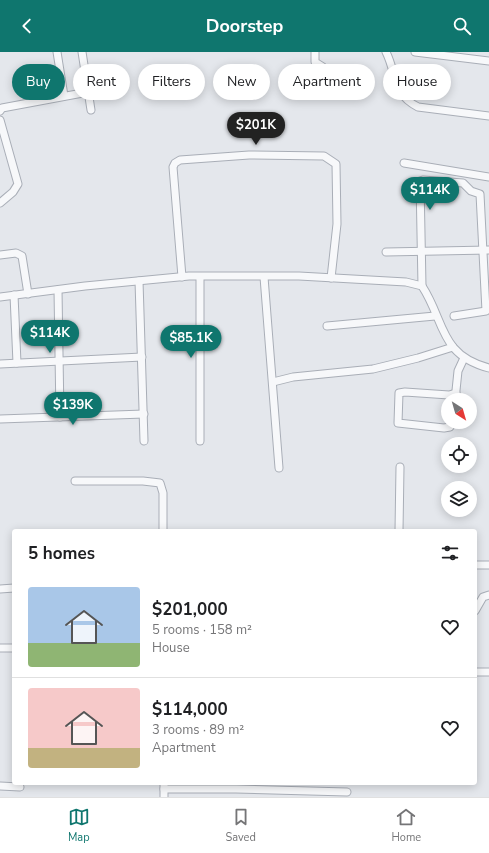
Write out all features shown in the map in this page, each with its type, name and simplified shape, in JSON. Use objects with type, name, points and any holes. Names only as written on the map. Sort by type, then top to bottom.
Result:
[{"type":"street","points":[[57,52],[59,64]]},
{"type":"street","points":[[82,52],[84,64]]},
{"type":"street","points":[[315,52],[315,62],[318,64]]},
{"type":"street","points":[[386,52],[397,87],[412,104],[418,107],[489,116]]},
{"type":"street","points":[[415,52],[489,61]]},
{"type":"street","points":[[0,111],[2,108],[43,100]]},
{"type":"street","points":[[89,100],[91,110]]},
{"type":"street","points":[[0,120],[18,184],[13,192],[0,203]]},
{"type":"street","points":[[182,277],[174,167],[175,163],[180,160],[249,155],[324,156],[336,164],[337,224],[331,278]]},
{"type":"street","points":[[404,163],[489,177]]},
{"type":"street","points":[[454,316],[486,311],[484,296],[486,250],[480,194],[471,191],[463,183],[423,180],[420,184],[422,286],[428,294],[436,316],[453,347],[464,358],[489,368]]},
{"type":"street","points":[[386,252],[486,250]]},
{"type":"street","points":[[0,255],[17,253],[22,256],[28,294]]},
{"type":"street","points":[[0,297],[182,277],[299,276],[406,282],[422,286]]},
{"type":"street","points":[[200,277],[200,441]]},
{"type":"street","points":[[264,277],[279,468]]},
{"type":"street","points":[[139,281],[144,441]]},
{"type":"street","points":[[58,290],[60,417]]},
{"type":"street","points":[[14,295],[17,363]]},
{"type":"street","points":[[327,326],[436,316]]},
{"type":"street","points":[[273,382],[293,377],[373,369],[418,358],[453,347]]},
{"type":"street","points":[[0,364],[142,357]]},
{"type":"street","points":[[455,393],[458,372],[464,358]]},
{"type":"street","points":[[441,394],[405,392],[399,393],[398,423],[441,428]]},
{"type":"street","points":[[0,419],[144,414]]},
{"type":"street","points":[[399,529],[400,467]]},
{"type":"street","points":[[75,481],[143,480],[160,484],[164,493],[163,529]]},
{"type":"street","points":[[477,565],[489,565]]},
{"type":"street","points":[[0,589],[12,588]]},
{"type":"street","points":[[477,608],[483,598],[489,595]]},
{"type":"street","points":[[0,648],[12,648]]},
{"type":"street","points":[[477,672],[489,672]]},
{"type":"street","points":[[0,786],[20,787]]},
{"type":"street","points":[[164,797],[164,786],[347,792]]}]
